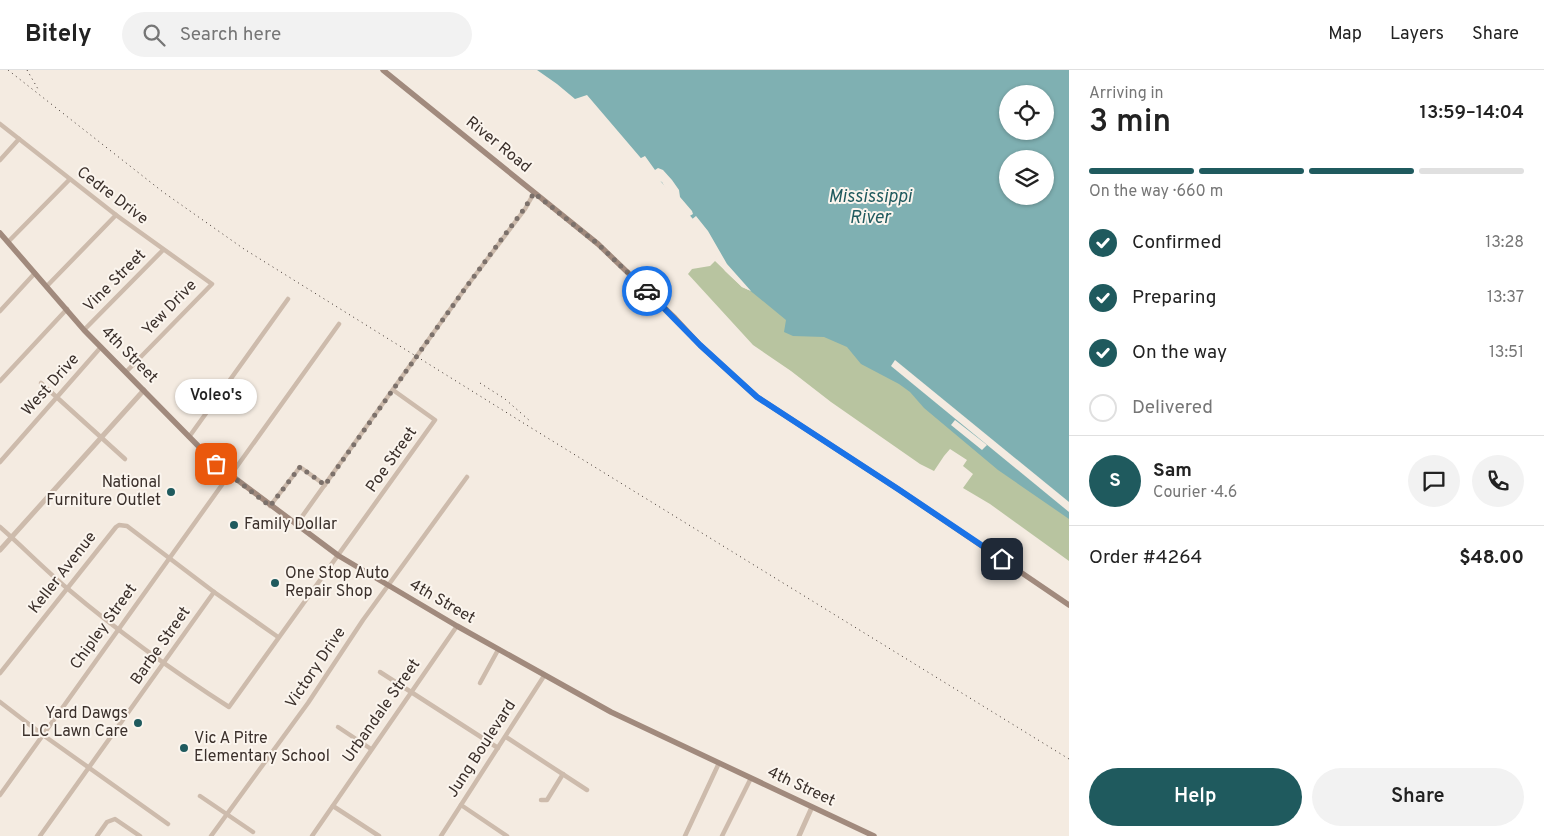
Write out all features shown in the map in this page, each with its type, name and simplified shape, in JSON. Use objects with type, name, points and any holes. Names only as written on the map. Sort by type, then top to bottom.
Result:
[{"type":"main road","name":"River Road","points":[[383,70],[610,255],[700,345],[757,397],[898,489],[1069,605]]},
{"type":"main road","name":"4th Street","points":[[1,237],[8,242],[84,330],[229,475],[339,556],[498,650],[612,712],[874,836]]},
{"type":"street","name":"Cedre Drive","points":[[0,124],[69,180],[212,284]]},
{"type":"street","points":[[0,160],[19,139]]},
{"type":"street","points":[[8,242],[69,180]]},
{"type":"street","points":[[296,525],[534,193]]},
{"type":"street","points":[[47,286],[116,215]]},
{"type":"street","name":"Vine Street","points":[[84,330],[163,250]]},
{"type":"street","points":[[0,311],[35,273]]},
{"type":"street","name":"Yew Drive","points":[[126,372],[212,284]]},
{"type":"street","points":[[189,437],[288,299]]},
{"type":"street","points":[[0,381],[66,309]]},
{"type":"street","name":"Chipley Street","points":[[0,795],[168,559],[339,324]]},
{"type":"street","name":"West Drive","points":[[0,462],[101,347]]},
{"type":"street","points":[[41,383],[125,459]]},
{"type":"street","points":[[0,550],[144,390]]},
{"type":"street","name":"Poe Street","points":[[339,556],[435,420],[393,390]]},
{"type":"street","points":[[270,506],[300,467],[325,485]]},
{"type":"street","name":"Victory Drive","points":[[211,836],[467,476]]},
{"type":"street","name":"Keller Avenue","points":[[0,673],[119,525],[126,526],[168,559],[278,637]]},
{"type":"street","points":[[0,526],[67,588],[118,629],[229,707],[278,637],[339,556]]},
{"type":"street","name":"Barbe Street","points":[[40,836],[214,592]]},
{"type":"street","name":"Urbandale Street","points":[[312,836],[457,626]]},
{"type":"street","points":[[480,683],[498,650]]},
{"type":"street","points":[[380,672],[498,748]]},
{"type":"street","name":"Jung Boulevard","points":[[441,836],[544,676]]},
{"type":"street","points":[[0,702],[168,824]]},
{"type":"street","points":[[338,727],[371,749]]},
{"type":"street","points":[[506,737],[587,790]]},
{"type":"street","points":[[685,836],[718,763]]},
{"type":"street","points":[[541,800],[547,800],[563,774]]},
{"type":"street","points":[[722,836],[751,778]]},
{"type":"street","points":[[200,796],[253,832]]},
{"type":"street","points":[[461,805],[507,836]]},
{"type":"street","points":[[333,806],[379,836]]},
{"type":"street","points":[[799,836],[812,807]]},
{"type":"street","points":[[97,836],[107,822],[112,819],[118,820],[140,836]]},
{"type":"street","points":[[858,836],[861,830]]},
{"type":"green space","points":[[715,261],[742,287],[825,324],[1069,514],[1069,561],[990,504],[963,488],[973,474],[963,466],[967,460],[950,449],[934,471],[920,464],[753,345],[688,274],[692,269],[710,266]]},
{"type":"water","name":"Mississippi River","points":[[537,70],[1069,70],[1069,519],[998,470],[924,408],[910,392],[861,364],[847,347],[824,337],[793,336],[784,332],[786,320],[731,275],[710,239],[587,95],[575,99]]},
{"type":"pier","points":[[645,156],[655,170],[658,168],[663,170],[672,180],[679,190],[680,197],[693,214],[688,217],[669,195],[662,182],[656,180],[639,159]]},
{"type":"pier","points":[[696,216],[708,231],[727,264],[751,291],[742,287],[725,271],[715,256],[708,240],[691,220]]},
{"type":"pier","points":[[895,360],[1069,502],[1069,512],[891,366]]},
{"type":"pier","points":[[955,420],[987,445],[982,450],[951,425]]},
{"type":"railway","points":[[8,70],[163,192],[244,249],[1069,759]]},
{"type":"railway","points":[[27,70],[38,89]]},
{"type":"railway","points":[[480,383],[505,399],[530,421]]},
{"type":"way so far","points":[[216,464],[270,506],[300,467],[325,485],[534,193],[598,244],[647,291]]},
{"type":"place","name":"Voleo's","points":[[216,464]]},
{"type":"place","name":"National Furniture Outlet","points":[[171,492]]},
{"type":"place","name":"Family Dollar","points":[[234,525]]},
{"type":"place","name":"One Stop Auto Repair Shop","points":[[275,583]]},
{"type":"place","name":"Yard Dawgs LLC Lawn Care","points":[[138,723]]},
{"type":"place","name":"Vic A Pitre Elementary School","points":[[184,748]]},
{"type":"route","points":[[647,291],[700,345],[757,397],[1002,559]]}]
